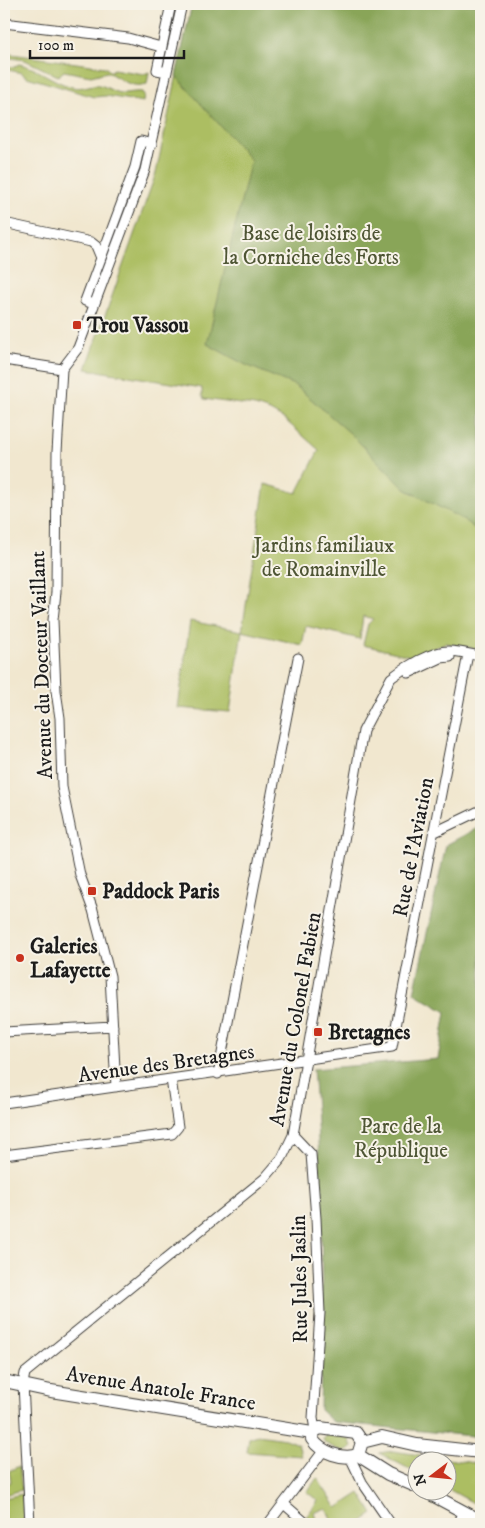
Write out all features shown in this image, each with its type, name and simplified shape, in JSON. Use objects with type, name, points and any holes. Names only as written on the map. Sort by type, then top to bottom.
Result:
[{"type":"street","points":[[167,72],[157,70],[171,4]]},
{"type":"street","points":[[4,360],[62,369],[78,348],[145,170],[182,4]]},
{"type":"street","points":[[4,23],[128,38],[162,47]]},
{"type":"street","points":[[94,304],[85,301],[135,167],[141,141],[152,144]]},
{"type":"street","points":[[4,223],[91,242],[96,246],[101,258]]},
{"type":"street","name":"Avenue du Docteur Vaillant","points":[[62,369],[56,452],[56,592],[53,620],[56,691],[60,718],[62,787],[80,875],[93,910],[110,976],[116,1087]]},
{"type":"street","name":"Avenue du Colonel Fabien","points":[[23,1384],[25,1373],[265,1178],[282,1158],[293,1135],[363,730],[392,678],[398,672],[436,654],[448,651],[481,662]]},
{"type":"street","name":"Avenue du Colonel Fabien","points":[[467,657],[481,656]]},
{"type":"street","name":"Rue de l'Aviation","points":[[392,1047],[467,657]]},
{"type":"street","points":[[218,1074],[298,658]]},
{"type":"street","points":[[434,832],[481,810]]},
{"type":"street","points":[[4,1032],[113,1026]]},
{"type":"street","name":"Avenue des Bretagnes","points":[[4,1103],[218,1074],[392,1047]]},
{"type":"street","points":[[4,1155],[172,1134],[176,1132],[177,1121],[171,1079]]},
{"type":"street","name":"Rue Jules Jaslin","points":[[293,1135],[310,1154],[316,1218],[320,1313],[313,1432]]},
{"type":"street","name":"Avenue Anatole France","points":[[4,1381],[51,1391],[313,1432],[320,1428],[352,1432],[359,1436],[362,1442]]},
{"type":"street","points":[[23,1384],[30,1524]]},
{"type":"street","points":[[313,1432],[316,1445],[324,1450],[354,1456],[408,1483]]},
{"type":"street","points":[[391,1524],[358,1476],[354,1456],[362,1442],[382,1438],[417,1445],[481,1452]]},
{"type":"street","points":[[268,1524],[324,1450]]},
{"type":"street","points":[[442,1500],[481,1521]]},
{"type":"street","points":[[284,1504],[307,1524]]},
{"type":"street","points":[[458,1524],[464,1512]]},
{"type":"green space","name":"Base de loisirs de la Corniche des Forts","points":[[192,4],[481,4],[481,650],[445,643],[414,657],[363,645],[368,624],[373,619],[363,616],[360,639],[306,626],[302,645],[242,631],[265,484],[297,493],[319,450],[284,419],[270,411],[255,406],[204,399],[202,388],[86,369],[156,173]]},
{"type":"green space","name":"Base de loisirs de la Corniche des Forts","points":[[192,4],[481,4],[481,533],[462,519],[405,489],[350,433],[296,386],[246,365],[207,344],[251,160],[176,76]]},
{"type":"green space","points":[[4,53],[105,67],[111,72],[113,69],[144,74],[149,72],[147,84],[130,84],[107,72],[91,76],[64,71],[58,76],[25,60],[4,57]]},
{"type":"green space","points":[[19,64],[32,68],[72,87],[81,88],[97,85],[119,93],[142,92],[144,95],[143,102],[106,96],[94,97],[27,77],[22,73],[4,69],[4,66],[13,67]]},
{"type":"green space","points":[[190,621],[242,631],[230,712],[178,708]]},
{"type":"green space","name":"Parc de la République","points":[[481,826],[481,1437],[333,1422],[320,1410],[322,1325],[321,1239],[319,1154],[313,1069],[438,1059],[446,1012],[414,993],[446,845]]},
{"type":"green space","points":[[258,1435],[285,1439],[298,1444],[302,1456],[247,1452],[249,1438]]},
{"type":"green space","points":[[326,1435],[349,1438],[352,1447],[347,1451],[341,1451],[325,1443],[323,1439]]},
{"type":"green space","points":[[393,1451],[408,1453],[408,1468],[379,1453]]},
{"type":"green space","points":[[458,1461],[481,1464],[481,1507],[458,1494]]},
{"type":"green space","points":[[19,1466],[22,1490],[4,1495],[4,1485],[11,1482],[9,1471]]},
{"type":"green space","points":[[317,1478],[337,1508],[360,1493],[373,1514],[358,1524],[325,1524],[332,1521],[326,1508],[314,1513],[316,1519],[311,1522],[306,1517],[318,1501],[307,1492]]},
{"type":"green space","points":[[22,1494],[24,1524],[4,1524],[4,1498]]},
{"type":"place","name":"Trou Vassou","points":[[77,325]]},
{"type":"place","name":"Paddock Paris","points":[[92,891]]},
{"type":"place","name":"Galeries Lafayette","points":[[20,958]]},
{"type":"place","name":"Bretagnes","points":[[318,1032]]},
{"type":"park label","name":"Jardins familiaux de Romainville","points":[[324,557]]}]
